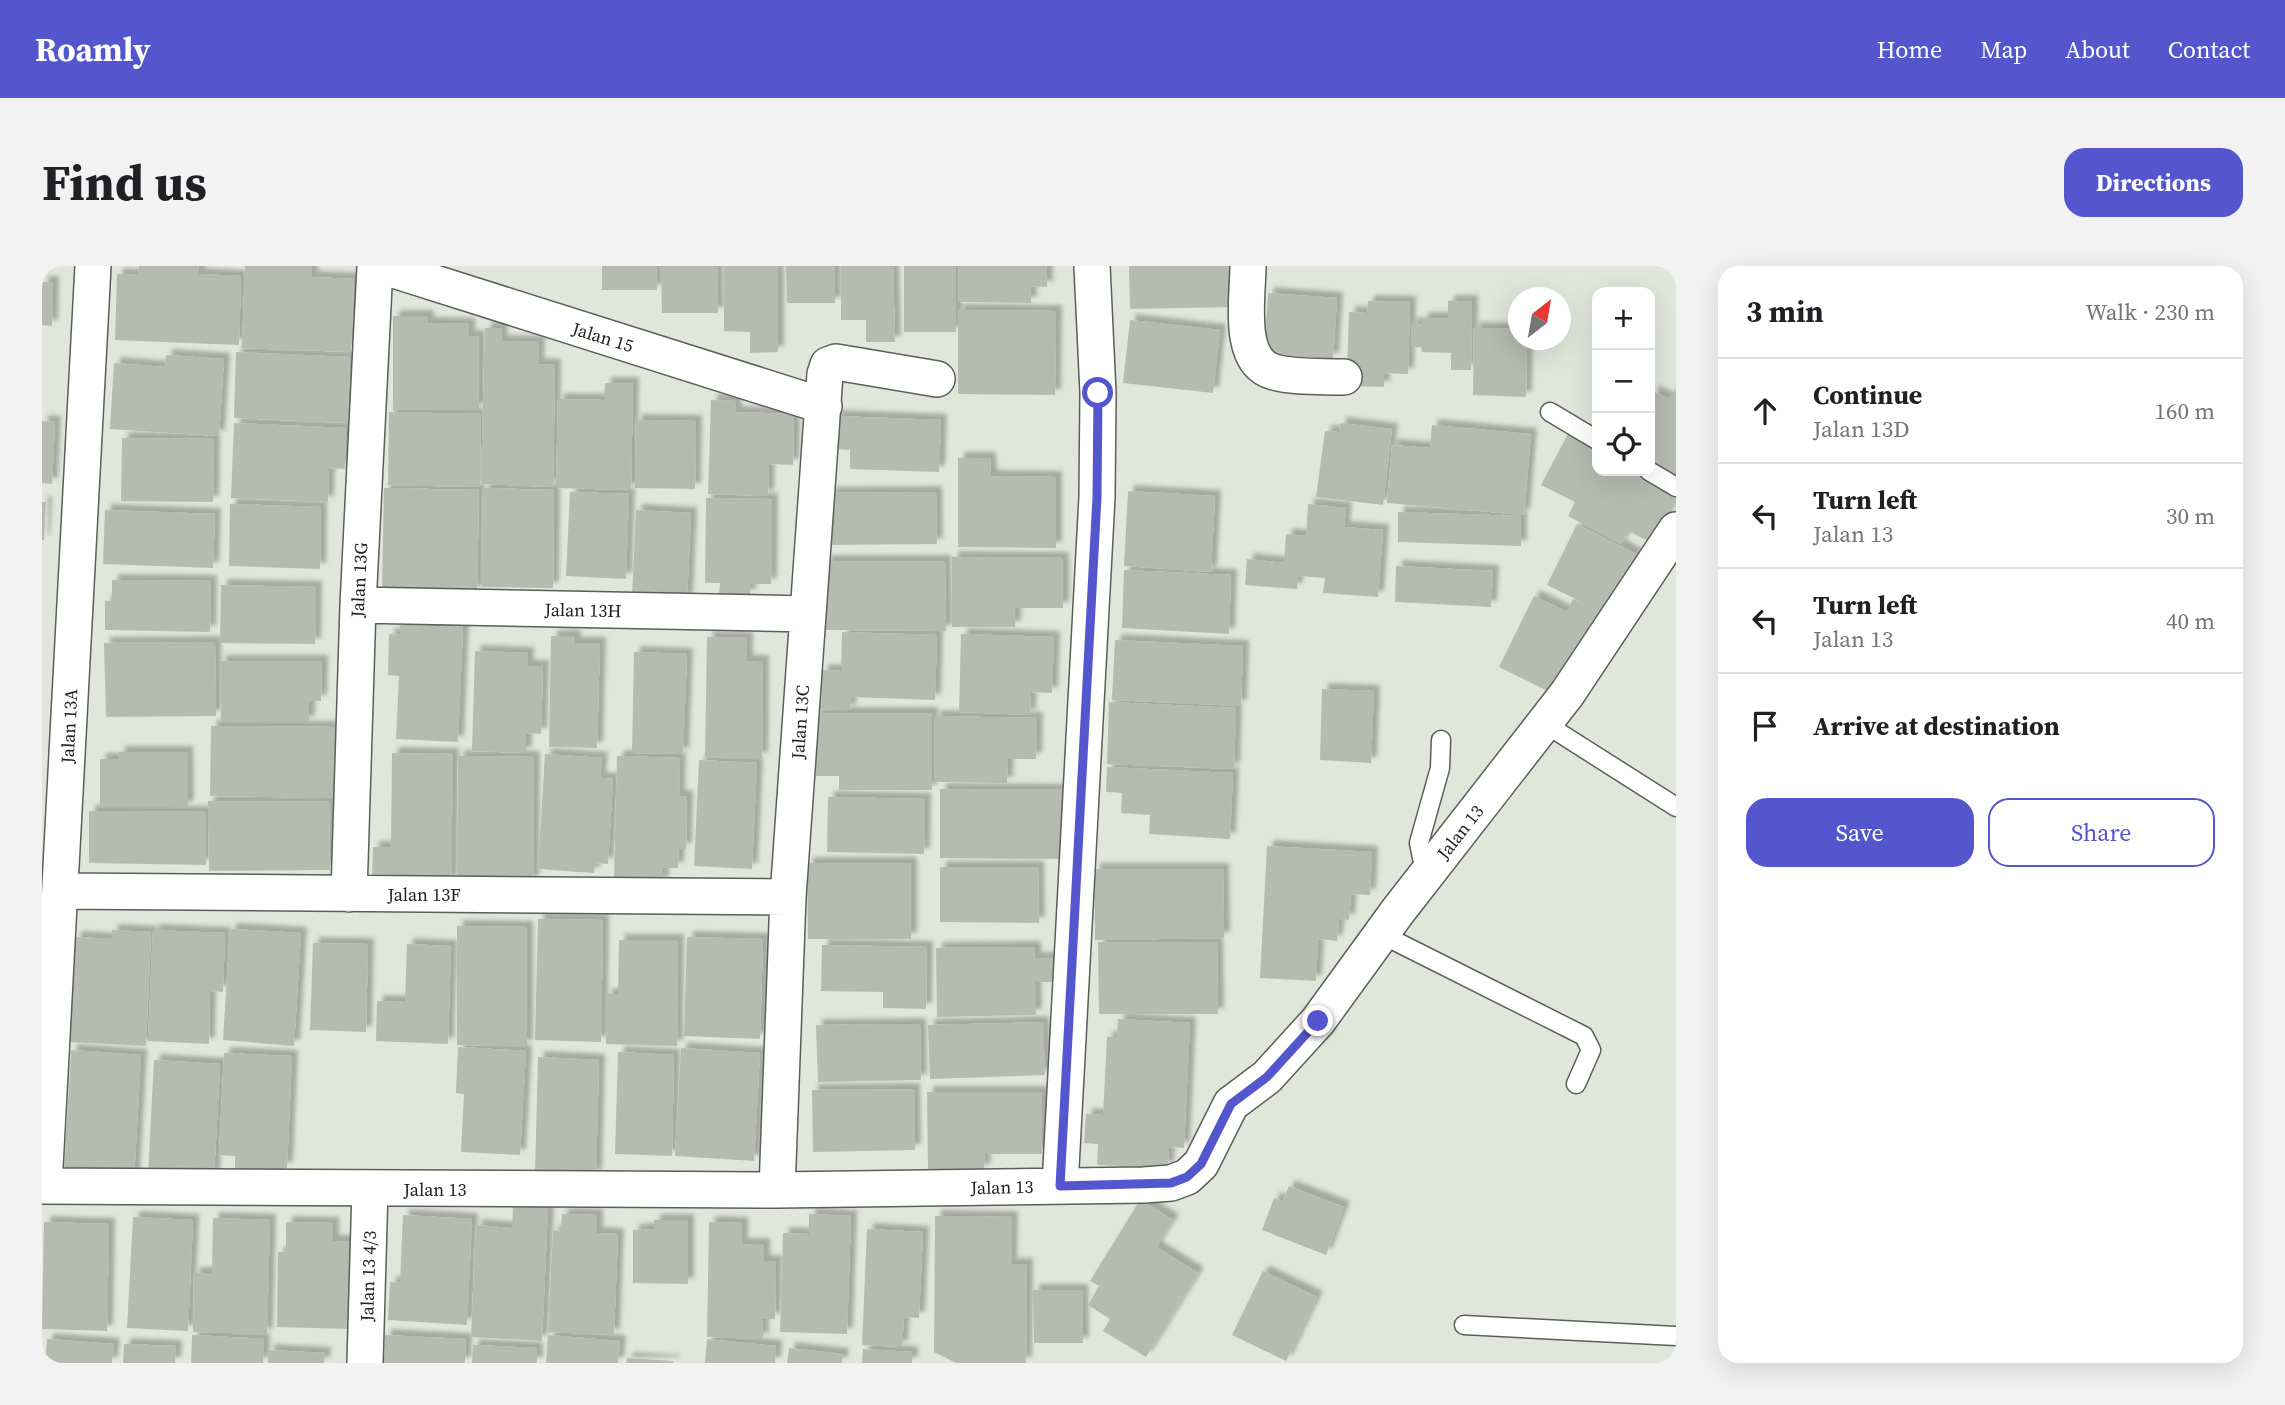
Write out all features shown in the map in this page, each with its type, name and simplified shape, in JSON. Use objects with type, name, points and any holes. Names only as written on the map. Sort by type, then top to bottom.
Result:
[{"type":"street","name":"Jalan 13A","points":[[43,1186],[93,266]]},
{"type":"street","name":"Jalan 13G","points":[[349,894],[358,605],[375,266]]},
{"type":"street","name":"Jalan 15","points":[[381,266],[824,406]]},
{"type":"street","points":[[1060,1186],[1097,497],[1098,393],[1092,266]]},
{"type":"street","points":[[1248,266],[1248,350],[1259,364],[1274,372],[1344,377]]},
{"type":"street","name":"Jalan 13C","points":[[777,1190],[788,897],[824,406],[824,374],[828,366],[836,362],[936,379]]},
{"type":"street","name":"Jalan 13","points":[[43,1186],[777,1190],[1171,1183],[1187,1177],[1201,1164],[1231,1104],[1267,1077],[1318,1021],[1434,864],[1545,723],[1676,530]]},
{"type":"street","name":"Jalan 13H","points":[[358,605],[808,614]]},
{"type":"street","name":"Jalan 13F","points":[[60,891],[788,897]]},
{"type":"street","name":"Jalan 13 4/3","points":[[365,1363],[370,1188]]},
{"type":"lane","points":[[1550,412],[1592,437]]},
{"type":"lane","points":[[1655,475],[1676,487]]},
{"type":"lane","points":[[1545,723],[1676,807]]},
{"type":"lane","points":[[1434,864],[1422,858],[1419,844],[1440,768],[1441,740]]},
{"type":"lane","points":[[1381,934],[1584,1036],[1591,1050],[1576,1084]]},
{"type":"lane","points":[[1464,1325],[1676,1336]]},
{"type":"building","points":[[139,266],[199,266],[199,274],[241,276],[239,345],[115,340],[117,274],[138,275]]},
{"type":"building","points":[[245,266],[312,266],[312,277],[354,279],[351,352],[242,348]]},
{"type":"building","points":[[602,266],[656,266],[657,290],[602,290]]},
{"type":"building","points":[[661,266],[717,266],[718,313],[662,313]]},
{"type":"building","points":[[724,266],[778,266],[778,352],[750,353],[750,332],[724,331]]},
{"type":"building","points":[[786,266],[835,266],[835,303],[787,303]]},
{"type":"building","points":[[841,266],[893,266],[895,342],[866,342],[866,320],[841,320]]},
{"type":"building","points":[[904,266],[956,266],[956,332],[904,332]]},
{"type":"building","points":[[959,266],[1047,266],[1047,287],[1031,286],[1031,303],[958,302]]},
{"type":"building","points":[[1129,266],[1236,266],[1237,307],[1130,309]]},
{"type":"building","points":[[42,282],[53,282],[52,326],[42,325]]},
{"type":"building","points":[[1268,293],[1337,298],[1333,359],[1264,355]]},
{"type":"building","points":[[1368,301],[1410,302],[1408,374],[1384,373],[1384,387],[1352,386],[1347,372],[1349,312],[1367,313]]},
{"type":"building","points":[[1448,301],[1472,301],[1471,370],[1451,370],[1451,353],[1422,352],[1421,347],[1411,347],[1411,324],[1422,324],[1422,318],[1448,318]]},
{"type":"building","points":[[958,310],[1056,311],[1055,395],[958,394]]},
{"type":"building","points":[[393,316],[428,316],[428,323],[469,324],[469,336],[479,336],[479,410],[393,410]]},
{"type":"building","points":[[1130,320],[1220,330],[1213,393],[1123,383]]},
{"type":"building","points":[[485,328],[502,328],[501,341],[539,342],[538,364],[555,365],[553,487],[481,484]]},
{"type":"building","points":[[1474,328],[1508,329],[1508,350],[1527,350],[1526,397],[1473,395]]},
{"type":"building","points":[[236,352],[350,357],[348,423],[234,418]]},
{"type":"building","points":[[166,355],[224,359],[219,436],[110,429],[114,363],[165,367]]},
{"type":"building","points":[[605,383],[633,383],[631,490],[556,488],[558,399],[604,400]]},
{"type":"building","points":[[1673,391],[1676,392],[1676,481],[1655,470],[1655,392],[1669,399]]},
{"type":"building","points":[[711,400],[736,401],[735,412],[794,414],[793,465],[769,464],[768,496],[708,494]]},
{"type":"building","points":[[389,412],[481,414],[480,487],[388,485]]},
{"type":"building","points":[[835,416],[941,420],[939,472],[850,469],[850,450],[833,449]]},
{"type":"building","points":[[636,420],[696,421],[695,489],[635,488]]},
{"type":"building","points":[[42,421],[55,422],[52,484],[42,483]]},
{"type":"building","points":[[234,423],[346,428],[345,469],[329,468],[328,502],[231,498]]},
{"type":"building","points":[[1340,423],[1392,429],[1383,505],[1316,497],[1325,431],[1339,432]]},
{"type":"building","points":[[1432,425],[1531,434],[1524,515],[1387,503],[1392,445],[1430,448]]},
{"type":"building","points":[[1569,432],[1592,445],[1592,476],[1651,476],[1676,489],[1676,498],[1652,543],[1628,531],[1621,544],[1568,516],[1575,502],[1541,485]]},
{"type":"building","points":[[122,438],[214,439],[213,502],[121,501]]},
{"type":"building","points":[[958,458],[990,458],[991,476],[1056,477],[1056,548],[958,547]]},
{"type":"building","points":[[384,488],[479,490],[477,592],[382,590]]},
{"type":"building","points":[[483,488],[554,490],[553,588],[482,587]]},
{"type":"building","points":[[1128,491],[1215,496],[1211,572],[1124,566]]},
{"type":"building","points":[[570,492],[629,494],[626,579],[566,576]]},
{"type":"building","points":[[936,492],[937,544],[830,545],[829,493]]},
{"type":"building","points":[[706,498],[772,499],[771,584],[750,584],[750,595],[719,594],[720,583],[705,583]]},
{"type":"building","points":[[42,502],[46,502],[44,540],[42,540]]},
{"type":"building","points":[[230,504],[321,507],[320,569],[229,566]]},
{"type":"building","points":[[1308,504],[1346,508],[1344,527],[1383,530],[1378,597],[1323,593],[1325,578],[1298,576],[1297,589],[1245,585],[1247,559],[1284,563],[1286,534],[1306,536]]},
{"type":"building","points":[[105,510],[215,514],[213,568],[103,564]]},
{"type":"building","points":[[636,510],[691,513],[687,600],[632,597]]},
{"type":"building","points":[[1398,512],[1521,516],[1521,546],[1398,542]]},
{"type":"building","points":[[1577,524],[1636,554],[1606,614],[1547,585]]},
{"type":"building","points":[[952,557],[1063,558],[1063,608],[1015,608],[1015,627],[952,627]]},
{"type":"building","points":[[825,561],[945,561],[946,631],[825,630]]},
{"type":"building","points":[[1396,566],[1493,571],[1491,607],[1395,602]]},
{"type":"building","points":[[1124,570],[1231,575],[1229,634],[1122,628]]},
{"type":"building","points":[[112,580],[211,581],[210,632],[105,630],[105,601],[112,601]]},
{"type":"building","points":[[221,585],[316,587],[315,644],[220,643]]},
{"type":"building","points":[[1534,596],[1567,612],[1573,599],[1601,613],[1560,697],[1499,667]]},
{"type":"building","points":[[400,625],[463,627],[458,742],[396,739],[399,676],[388,675],[389,634],[400,635]]},
{"type":"building","points":[[842,632],[937,635],[935,700],[851,697],[850,710],[821,709],[822,670],[841,671]]},
{"type":"building","points":[[961,634],[1054,637],[1052,693],[1031,692],[1030,715],[959,712]]},
{"type":"building","points":[[551,636],[575,636],[574,643],[600,643],[597,748],[549,747]]},
{"type":"building","points":[[707,637],[747,638],[747,661],[763,661],[762,758],[705,757]]},
{"type":"building","points":[[1115,640],[1243,646],[1241,706],[1112,700]]},
{"type":"building","points":[[215,642],[216,716],[106,717],[104,643]]},
{"type":"building","points":[[475,651],[528,653],[528,666],[543,666],[541,734],[526,733],[526,753],[472,751]]},
{"type":"building","points":[[634,652],[687,654],[683,754],[632,753]]},
{"type":"building","points":[[220,661],[322,661],[321,701],[309,701],[309,722],[221,722]]},
{"type":"building","points":[[1322,689],[1374,691],[1371,763],[1320,760]]},
{"type":"building","points":[[1109,702],[1236,708],[1234,769],[1107,764]]},
{"type":"building","points":[[815,713],[932,713],[932,790],[839,790],[839,776],[816,776]]},
{"type":"building","points":[[935,716],[1037,718],[1036,759],[1008,759],[1007,783],[934,782]]},
{"type":"building","points":[[211,726],[335,727],[334,798],[210,796]]},
{"type":"building","points":[[119,752],[187,752],[188,807],[100,807],[100,759],[119,759]]},
{"type":"building","points":[[392,753],[453,754],[451,882],[372,880],[373,847],[391,847]]},
{"type":"building","points":[[545,754],[602,758],[600,778],[613,779],[608,864],[595,863],[594,873],[538,869]]},
{"type":"building","points":[[458,756],[534,757],[533,882],[457,881]]},
{"type":"building","points":[[617,756],[680,758],[679,796],[687,796],[686,849],[679,849],[678,868],[663,868],[663,883],[614,881]]},
{"type":"building","points":[[699,760],[757,763],[752,869],[694,866]]},
{"type":"building","points":[[1107,767],[1233,773],[1230,839],[1149,834],[1150,815],[1121,813],[1122,793],[1106,792]]},
{"type":"building","points":[[940,789],[1066,790],[1066,859],[940,858]]},
{"type":"building","points":[[828,797],[925,799],[924,854],[827,852]]},
{"type":"building","points":[[208,801],[329,801],[330,870],[209,871]]},
{"type":"building","points":[[89,811],[206,812],[206,865],[89,863]]},
{"type":"building","points":[[1267,846],[1372,852],[1370,895],[1351,894],[1349,920],[1339,919],[1337,941],[1318,939],[1316,981],[1260,978]]},
{"type":"building","points":[[807,863],[911,863],[911,939],[808,939]]},
{"type":"building","points":[[940,867],[1038,867],[1039,923],[940,922]]},
{"type":"building","points":[[1094,869],[1223,869],[1224,938],[1095,940]]},
{"type":"building","points":[[538,919],[603,920],[601,1042],[535,1040]]},
{"type":"building","points":[[457,926],[527,927],[527,1046],[457,1045]]},
{"type":"building","points":[[230,929],[301,933],[294,1046],[223,1040]]},
{"type":"building","points":[[112,930],[151,932],[146,1046],[70,1042],[75,937],[112,939]]},
{"type":"building","points":[[153,930],[225,933],[223,992],[210,991],[209,1044],[148,1041]]},
{"type":"building","points":[[687,937],[763,939],[760,1039],[684,1036]]},
{"type":"building","points":[[619,940],[678,940],[677,1046],[606,1044],[606,994],[618,994]]},
{"type":"building","points":[[1098,942],[1217,942],[1218,1014],[1099,1014]]},
{"type":"building","points":[[313,943],[368,944],[366,1032],[310,1030]]},
{"type":"building","points":[[407,944],[451,946],[448,1044],[376,1041],[377,1001],[405,1002]]},
{"type":"building","points":[[822,945],[927,947],[926,1009],[883,1008],[883,992],[821,991]]},
{"type":"building","points":[[1035,947],[1035,958],[1054,958],[1054,982],[1035,982],[1036,1015],[937,1017],[936,948]]},
{"type":"building","points":[[1118,1019],[1190,1023],[1184,1148],[1169,1147],[1168,1168],[1097,1165],[1098,1144],[1084,1143],[1086,1114],[1103,1115],[1107,1037],[1117,1037]]},
{"type":"building","points":[[1043,1022],[1045,1075],[930,1079],[928,1025]]},
{"type":"building","points":[[920,1024],[921,1080],[818,1082],[816,1025]]},
{"type":"building","points":[[458,1047],[526,1051],[520,1155],[461,1152],[464,1094],[456,1093]]},
{"type":"building","points":[[681,1048],[760,1053],[754,1161],[675,1156]]},
{"type":"building","points":[[71,1050],[141,1055],[134,1179],[64,1174]]},
{"type":"building","points":[[618,1052],[674,1055],[672,1156],[615,1154]]},
{"type":"building","points":[[224,1053],[292,1056],[287,1168],[277,1168],[277,1178],[235,1176],[235,1156],[219,1155]]},
{"type":"building","points":[[538,1057],[599,1060],[596,1176],[535,1174]]},
{"type":"building","points":[[154,1060],[220,1064],[214,1177],[148,1174]]},
{"type":"building","points":[[914,1089],[915,1150],[813,1152],[812,1090]]},
{"type":"building","points":[[927,1092],[1042,1092],[1042,1154],[985,1154],[984,1170],[928,1170]]},
{"type":"building","points":[[1289,1186],[1344,1207],[1326,1255],[1262,1230],[1274,1198],[1283,1201]]},
{"type":"building","points":[[1140,1200],[1173,1220],[1156,1247],[1198,1273],[1146,1357],[1103,1331],[1110,1319],[1088,1305],[1099,1286],[1090,1281]]},
{"type":"building","points":[[513,1207],[548,1209],[542,1341],[471,1337],[476,1225],[512,1228]]},
{"type":"building","points":[[562,1214],[597,1215],[597,1233],[618,1234],[614,1335],[548,1332],[553,1230],[561,1231]]},
{"type":"building","points":[[809,1214],[851,1216],[847,1334],[780,1332],[783,1233],[809,1234]]},
{"type":"building","points":[[403,1215],[472,1219],[467,1325],[388,1320],[390,1282],[400,1283]]},
{"type":"building","points":[[935,1216],[1012,1217],[1011,1264],[1027,1264],[1026,1363],[956,1363],[934,1352]]},
{"type":"building","points":[[133,1217],[193,1220],[188,1331],[127,1328]]},
{"type":"building","points":[[213,1218],[270,1220],[267,1334],[193,1332],[194,1273],[212,1273]]},
{"type":"building","points":[[654,1220],[688,1220],[688,1284],[633,1283],[633,1230],[654,1229]]},
{"type":"building","points":[[44,1222],[109,1224],[107,1331],[42,1329]]},
{"type":"building","points":[[286,1222],[333,1223],[333,1241],[352,1241],[350,1329],[277,1327],[278,1252],[286,1252]]},
{"type":"building","points":[[709,1222],[742,1223],[742,1244],[764,1244],[764,1261],[776,1261],[775,1319],[763,1319],[763,1339],[707,1337]]},
{"type":"building","points":[[867,1229],[923,1232],[919,1318],[904,1317],[902,1347],[862,1345]]},
{"type":"building","points":[[1263,1271],[1317,1297],[1286,1361],[1232,1335]]},
{"type":"building","points":[[1033,1290],[1082,1290],[1083,1343],[1034,1343]]},
{"type":"building","points":[[192,1335],[264,1339],[263,1363],[191,1363]]},
{"type":"building","points":[[385,1335],[466,1339],[465,1363],[384,1363]]},
{"type":"building","points":[[548,1335],[620,1341],[618,1363],[546,1363]]},
{"type":"building","points":[[47,1339],[114,1344],[112,1363],[45,1363]]},
{"type":"building","points":[[707,1339],[776,1346],[775,1363],[705,1363]]},
{"type":"building","points":[[124,1344],[176,1346],[175,1363],[123,1363]]},
{"type":"building","points":[[473,1345],[537,1348],[537,1363],[472,1363]]},
{"type":"building","points":[[789,1348],[843,1354],[842,1363],[787,1363]]},
{"type":"building","points":[[863,1349],[912,1352],[912,1363],[862,1363]]},
{"type":"building","points":[[268,1350],[325,1353],[324,1363],[268,1363]]},
{"type":"building","points":[[627,1358],[674,1361],[626,1363]]},
{"type":"route","points":[[1098,393],[1097,497],[1060,1186],[1171,1183],[1187,1177],[1201,1164],[1231,1104],[1267,1077],[1318,1021]]}]
